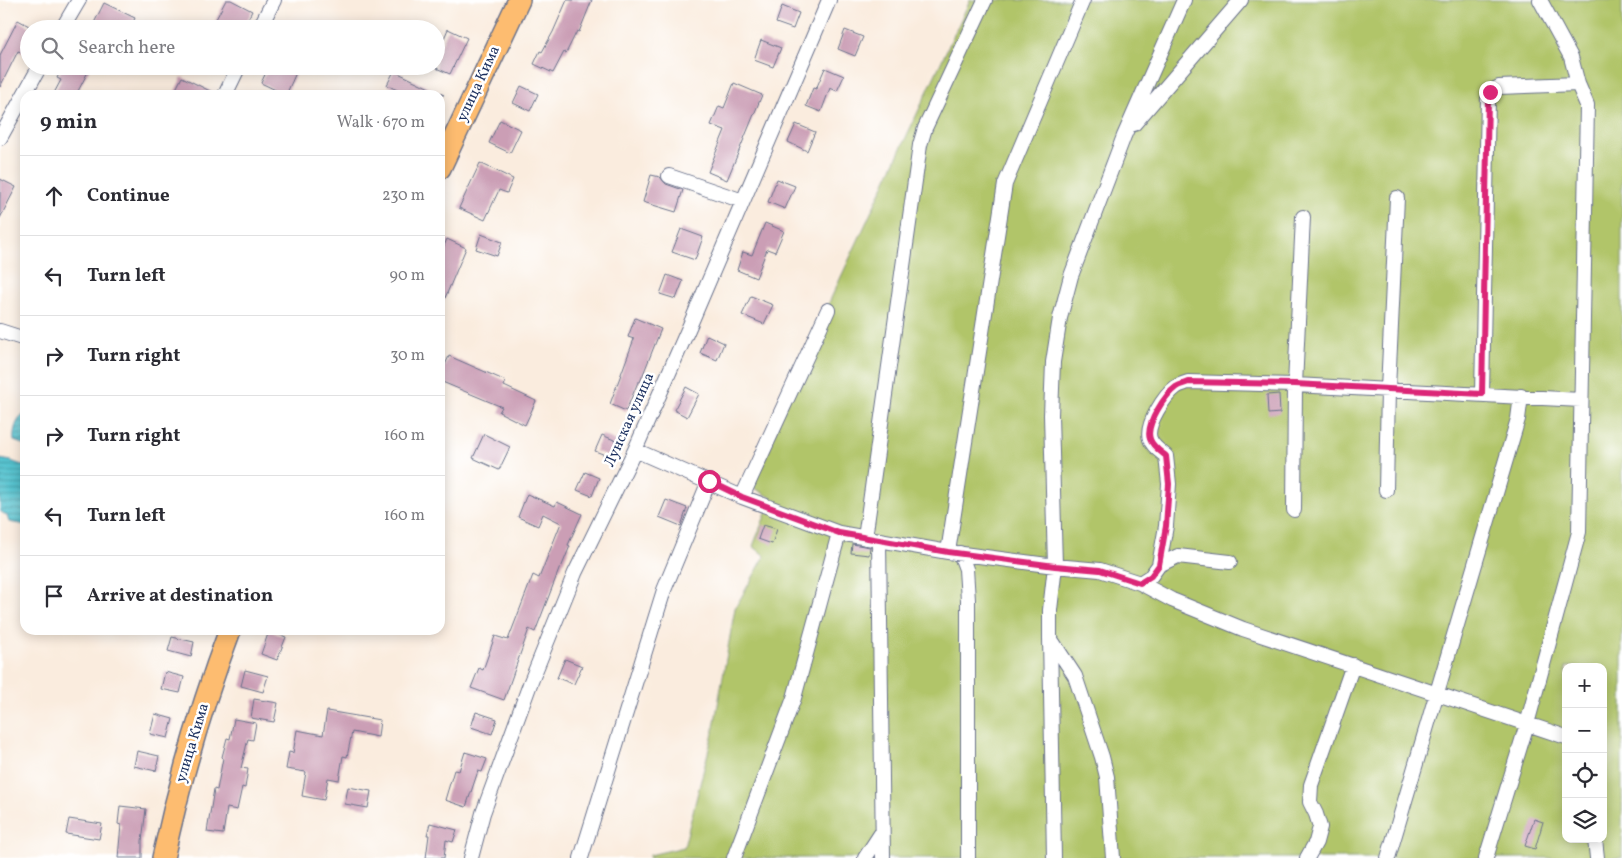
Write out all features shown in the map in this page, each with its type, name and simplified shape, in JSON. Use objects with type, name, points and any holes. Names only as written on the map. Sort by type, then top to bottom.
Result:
[{"type":"main road","name":"улица Кима","points":[[445,157],[519,0]]},
{"type":"main road","name":"улица Кима","points":[[163,858],[177,796],[201,714],[228,635]]},
{"type":"street","points":[[67,20],[79,0]]},
{"type":"street","points":[[264,20],[274,0]]},
{"type":"street","name":"Лунская улица","points":[[472,858],[483,812],[530,684],[575,573],[635,450],[829,0]]},
{"type":"street","points":[[864,538],[920,145],[925,128],[985,0]]},
{"type":"street","points":[[968,858],[968,600],[966,569],[954,552],[1005,184],[1083,0]]},
{"type":"street","points":[[1054,858],[1050,637],[1050,610],[1055,566],[1051,414],[1053,362],[1060,318],[1071,276],[1124,136],[1184,0]]},
{"type":"street","points":[[1124,136],[1241,0]]},
{"type":"street","points":[[1486,858],[1527,724],[1579,532],[1587,105],[1578,84],[1571,57],[1540,0]]},
{"type":"street","points":[[27,90],[35,75]]},
{"type":"street","points":[[228,90],[235,75]]},
{"type":"street","points":[[1482,394],[1488,99],[1490,92],[1499,87],[1578,84]]},
{"type":"street","points":[[0,138],[20,102]]},
{"type":"street","points":[[669,176],[743,201]]},
{"type":"street","points":[[1386,490],[1388,389],[1398,198]]},
{"type":"street","points":[[1294,510],[1295,384],[1303,217]]},
{"type":"street","points":[[742,497],[828,310]]},
{"type":"street","points":[[0,331],[20,337]]},
{"type":"street","points":[[1140,583],[1151,576],[1159,565],[1166,526],[1169,484],[1166,456],[1152,444],[1149,432],[1157,410],[1169,393],[1178,386],[1188,382],[1295,384],[1581,400]]},
{"type":"street","points":[[1388,858],[1518,419],[1521,396]]},
{"type":"street","points":[[635,450],[742,497],[839,533],[954,552],[1055,566],[1100,570],[1140,583],[1172,600],[1243,629],[1562,736]]},
{"type":"street","points":[[581,858],[664,590],[709,481]]},
{"type":"street","points":[[734,858],[794,698],[839,533]]},
{"type":"street","points":[[878,540],[883,858]]},
{"type":"street","points":[[1159,565],[1178,556],[1230,562]]},
{"type":"street","points":[[1050,637],[1075,676],[1102,757],[1107,778],[1113,858]]},
{"type":"street","points":[[1307,858],[1316,842],[1320,827],[1310,802],[1311,785],[1352,665]]},
{"type":"street","points":[[865,858],[882,831]]},
{"type":"street","points":[[1595,843],[1596,858]]},
{"type":"green space","points":[[970,0],[1622,0],[1622,858],[649,858],[650,855],[684,847],[713,733],[735,608],[765,556],[753,546],[772,498],[745,483]]},
{"type":"water","points":[[20,418],[20,443],[14,441],[17,422]]},
{"type":"water","points":[[0,459],[20,464],[20,524],[9,522],[7,516],[0,511]]},
{"type":"building","points":[[226,0],[231,0],[252,11],[248,20],[216,20]]},
{"type":"building","points":[[567,0],[592,0],[579,32],[577,31],[553,73],[534,64],[553,32]]},
{"type":"building","points":[[104,3],[135,18],[134,20],[96,20]]},
{"type":"building","points":[[782,6],[799,13],[793,29],[776,23]]},
{"type":"building","points":[[18,20],[20,21],[20,52],[18,51],[0,87],[0,55]]},
{"type":"building","points":[[448,29],[467,38],[450,74],[445,72],[445,36]]},
{"type":"building","points":[[845,30],[863,37],[855,56],[838,49]]},
{"type":"building","points":[[761,40],[781,48],[773,67],[754,60]]},
{"type":"building","points":[[825,68],[844,76],[837,91],[830,88],[821,112],[806,106],[813,88],[816,89]]},
{"type":"building","points":[[58,75],[86,75],[79,90],[56,90],[61,80],[57,78]]},
{"type":"building","points":[[265,75],[295,75],[288,90],[276,90],[261,83]]},
{"type":"building","points":[[392,75],[402,75],[434,90],[397,90],[387,85]]},
{"type":"building","points":[[182,77],[208,90],[176,90]]},
{"type":"building","points":[[734,83],[762,95],[727,180],[708,172],[725,130],[711,125],[719,106],[724,108]]},
{"type":"building","points":[[521,86],[538,94],[530,111],[513,103]]},
{"type":"building","points":[[500,120],[521,130],[510,153],[489,143]]},
{"type":"building","points":[[796,124],[815,132],[807,151],[788,142]]},
{"type":"building","points":[[480,163],[513,179],[507,193],[499,190],[485,220],[459,208]]},
{"type":"building","points":[[651,175],[660,177],[666,184],[683,190],[676,212],[643,202]]},
{"type":"building","points":[[0,179],[16,187],[0,218]]},
{"type":"building","points":[[777,179],[795,186],[785,209],[768,202]]},
{"type":"building","points":[[765,223],[784,231],[775,252],[767,249],[756,278],[737,270],[743,252],[752,255]]},
{"type":"building","points":[[681,229],[703,237],[695,260],[672,252]]},
{"type":"building","points":[[481,234],[502,242],[497,256],[476,249]]},
{"type":"building","points":[[447,239],[466,248],[445,298],[445,244]]},
{"type":"building","points":[[667,275],[683,281],[676,299],[660,294]]},
{"type":"building","points":[[751,296],[773,305],[764,324],[742,315]]},
{"type":"building","points":[[635,318],[661,329],[626,411],[610,404],[634,339],[628,337]]},
{"type":"building","points":[[707,335],[724,343],[717,360],[700,353]]},
{"type":"building","points":[[449,356],[506,381],[504,386],[536,401],[525,425],[499,412],[502,407],[445,383],[445,365]]},
{"type":"building","points":[[686,387],[699,394],[687,417],[674,410]]},
{"type":"building","points":[[1279,394],[1280,413],[1268,414],[1267,395]]},
{"type":"building","points":[[484,434],[510,447],[499,470],[473,458]]},
{"type":"building","points":[[602,435],[619,442],[613,458],[595,451]]},
{"type":"building","points":[[585,472],[599,478],[592,496],[577,490]]},
{"type":"building","points":[[527,494],[555,506],[557,502],[582,514],[568,545],[570,546],[535,632],[529,629],[504,700],[471,688],[479,668],[483,670],[495,636],[508,640],[533,575],[539,578],[561,523],[543,514],[538,526],[518,517]]},
{"type":"building","points":[[666,500],[687,508],[681,526],[659,517]]},
{"type":"building","points":[[763,525],[777,529],[772,544],[758,539]]},
{"type":"building","points":[[852,544],[870,547],[869,555],[851,553]]},
{"type":"building","points":[[268,635],[286,637],[277,660],[261,654]]},
{"type":"building","points":[[172,637],[194,642],[191,657],[168,651]]},
{"type":"building","points":[[565,659],[582,666],[574,684],[557,678]]},
{"type":"building","points":[[245,670],[268,676],[263,692],[241,686]]},
{"type":"building","points":[[165,672],[184,677],[180,693],[161,689]]},
{"type":"building","points":[[254,699],[278,703],[274,722],[251,718]]},
{"type":"building","points":[[327,711],[380,720],[378,737],[352,732],[347,757],[343,756],[339,780],[328,778],[324,800],[302,796],[306,772],[286,769],[289,752],[293,753],[297,730],[323,735]]},
{"type":"building","points":[[476,712],[497,719],[492,734],[471,727]]},
{"type":"building","points":[[155,714],[173,719],[168,738],[150,734]]},
{"type":"building","points":[[234,719],[256,723],[253,740],[248,739],[241,768],[248,769],[245,788],[242,787],[237,810],[227,808],[223,834],[207,832],[214,789],[217,790],[222,757],[227,738],[230,739]]},
{"type":"building","points":[[137,751],[159,756],[156,771],[134,766]]},
{"type":"building","points":[[465,752],[487,759],[482,772],[478,771],[466,807],[445,800],[454,770],[459,771]]},
{"type":"building","points":[[348,787],[371,791],[368,808],[345,804]]},
{"type":"building","points":[[120,806],[146,809],[142,858],[118,858],[121,825],[118,824]]},
{"type":"building","points":[[69,819],[102,824],[99,839],[66,834]]},
{"type":"building","points":[[1534,819],[1543,822],[1535,849],[1525,846]]},
{"type":"building","points":[[430,823],[457,830],[453,842],[446,840],[444,858],[426,858],[429,835],[427,835]]},
{"type":"route","points":[[709,481],[742,497],[839,533],[948,552],[1100,570],[1140,583],[1151,576],[1159,565],[1166,526],[1169,484],[1166,456],[1152,444],[1149,432],[1157,410],[1169,393],[1178,386],[1188,382],[1295,384],[1482,394],[1488,99],[1490,92]]}]
